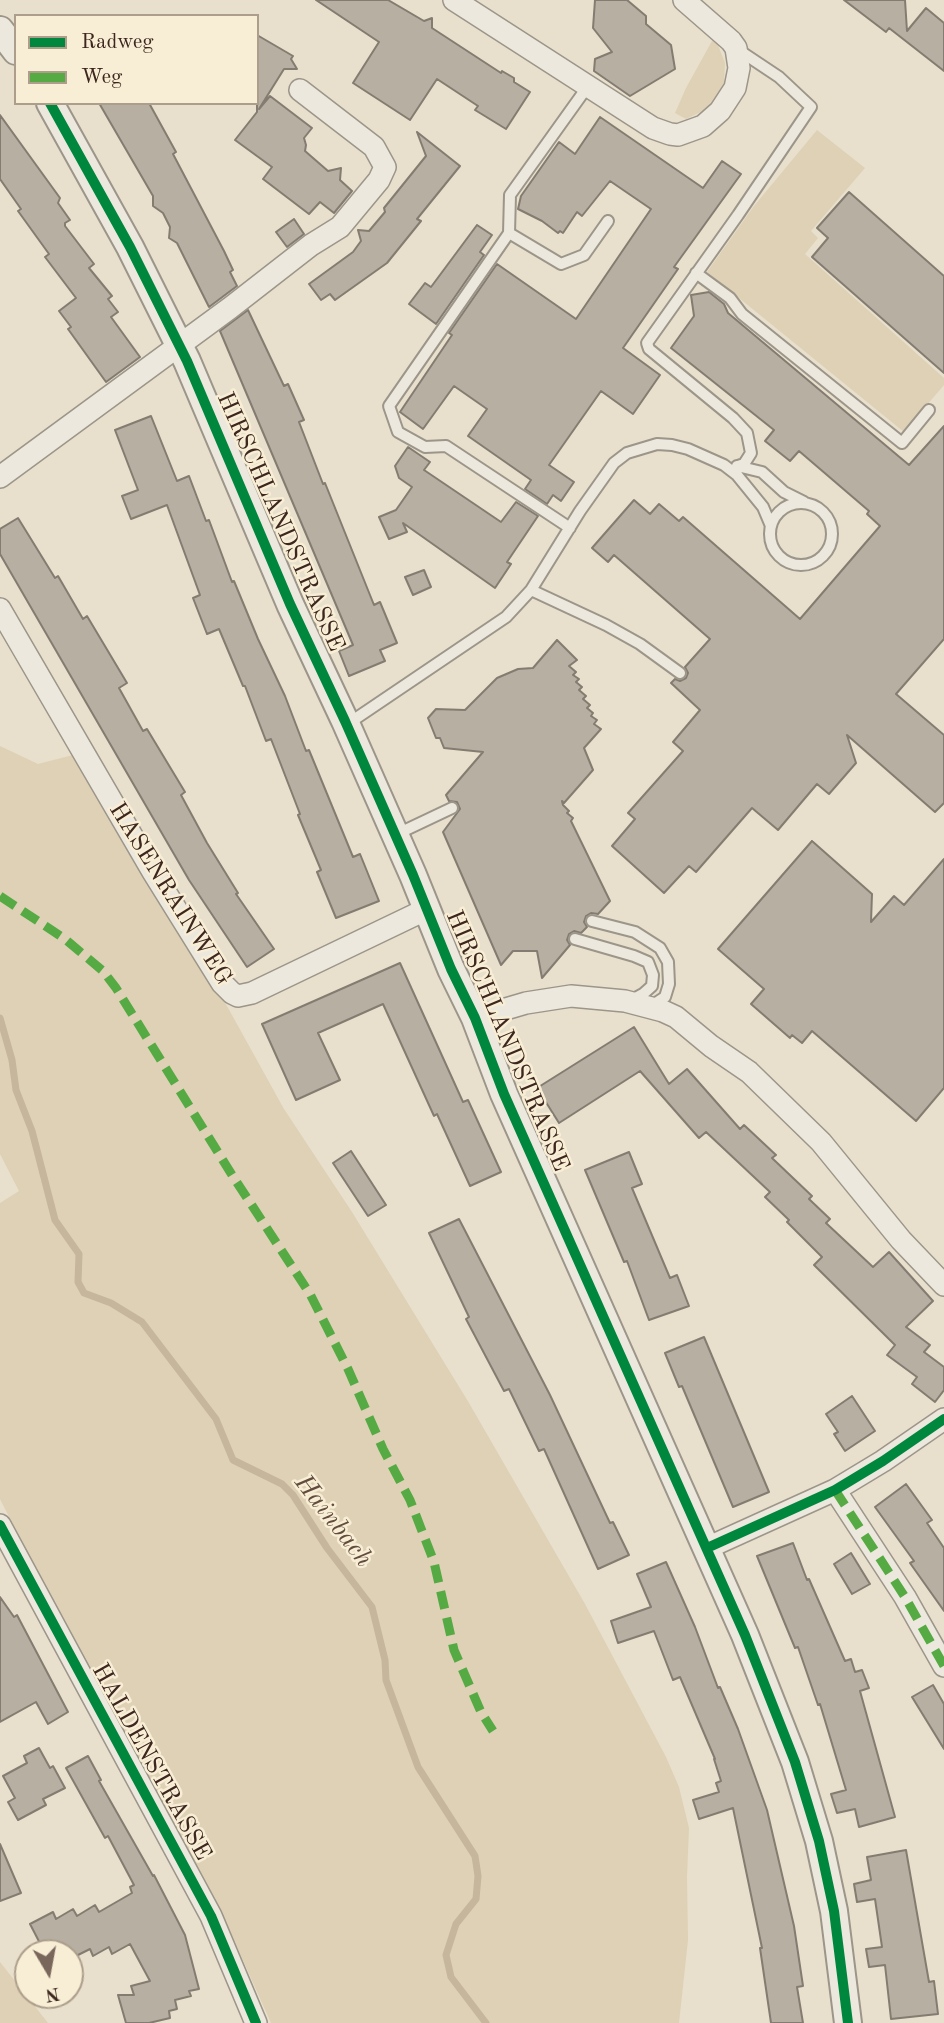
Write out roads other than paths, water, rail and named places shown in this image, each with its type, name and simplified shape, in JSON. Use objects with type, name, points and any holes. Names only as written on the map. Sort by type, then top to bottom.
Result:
[{"type":"street","points":[[454,0],[653,128],[670,134],[686,133],[712,119],[729,99],[738,78],[736,48],[684,0]]},
{"type":"street","points":[[0,30],[14,48]]},
{"type":"street","points":[[0,477],[346,222],[384,172],[383,161],[374,148],[300,90]]},
{"type":"street","name":"HIRSCHLANDSTRASSE","points":[[51,105],[124,236],[179,344],[290,604],[395,835],[505,1094],[707,1548],[770,1697],[809,1804],[834,1911],[848,2023]]},
{"type":"street","name":"HASENRAINWEG","points":[[0,608],[153,872],[222,983],[232,993],[238,996],[252,993],[427,909]]},
{"type":"street","points":[[475,1018],[526,1003],[571,996],[625,1001],[676,1017],[762,1084],[827,1148],[901,1240],[944,1285]]},
{"type":"street","points":[[707,1548],[835,1490],[944,1419]]},
{"type":"street","points":[[835,1490],[905,1597],[944,1666]]},
{"type":"street","name":"HALDENSTRASSE","points":[[0,1525],[211,1916],[256,2023]]},
{"type":"lane","points":[[736,48],[779,77],[811,107],[648,346],[747,433],[751,453],[744,464],[738,466]]},
{"type":"lane","points":[[570,528],[446,446],[425,447],[398,432],[389,406],[509,233],[510,195],[587,86]]},
{"type":"lane","points":[[509,233],[561,264],[584,255],[608,221]]},
{"type":"lane","points":[[696,273],[730,298],[742,314],[902,443],[929,410]]},
{"type":"lane","points":[[345,722],[355,719],[495,626],[531,590],[614,463],[635,449],[657,444],[672,445],[723,465],[737,475],[763,507],[771,526],[772,546],[778,554],[795,564],[815,561],[829,547],[832,528],[822,511],[784,492],[762,472],[723,465]]},
{"type":"lane","points":[[771,526],[780,511],[787,506],[804,502]]},
{"type":"lane","points":[[531,590],[606,625],[640,644],[680,673]]},
{"type":"lane","points":[[395,835],[452,808]]},
{"type":"lane","points":[[592,921],[645,937],[660,948],[670,976],[668,992],[657,1004],[650,1007]]},
{"type":"lane","points":[[575,939],[648,962],[653,975],[652,986],[643,994],[625,1001]]},
{"type":"waterway","name":"Hainbach","points":[[0,1018],[12,1060],[16,1090],[32,1131],[55,1220],[79,1254],[78,1282],[84,1293],[111,1303],[142,1322],[216,1419],[233,1460],[282,1484],[293,1495],[327,1548],[372,1607],[385,1660],[386,1680],[418,1767],[475,1856],[478,1876],[476,1899],[456,1924],[446,1955],[451,1977],[486,2023]]}]
